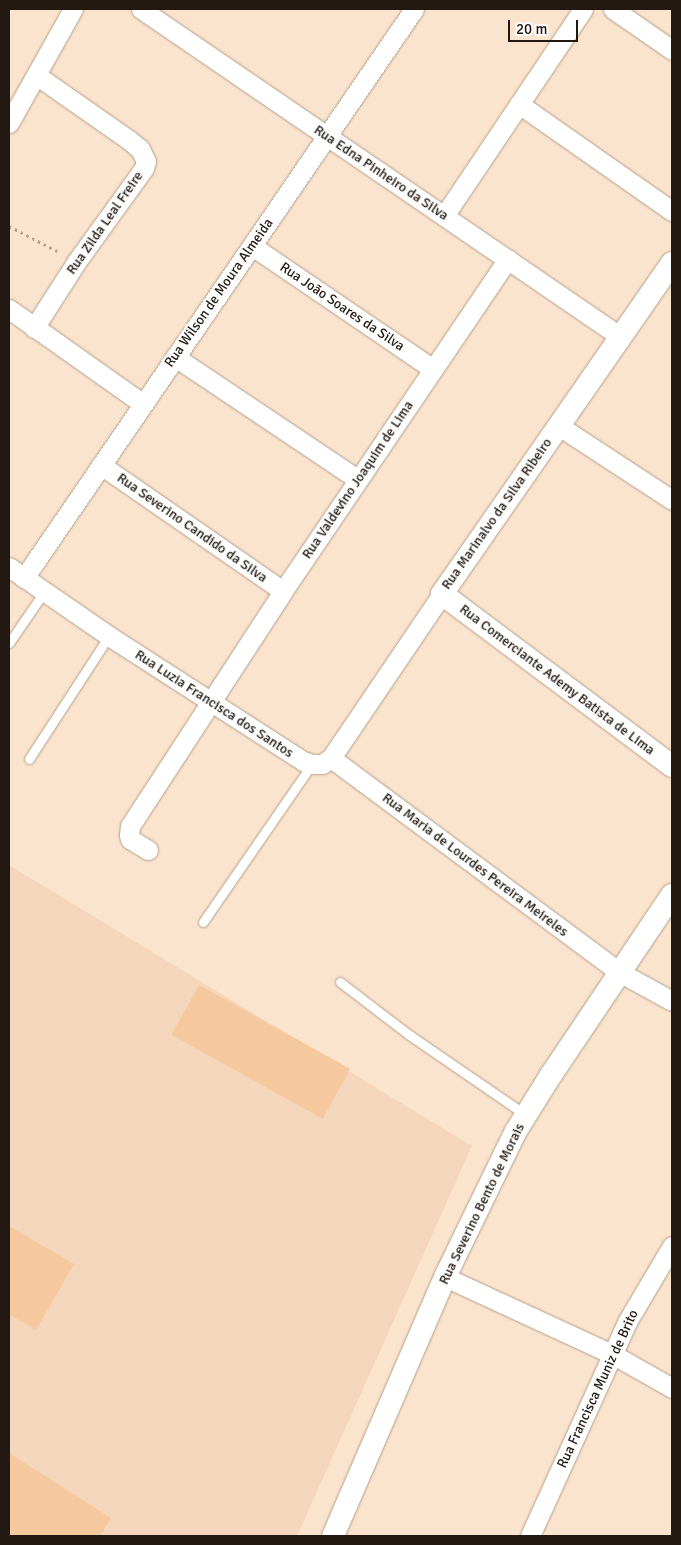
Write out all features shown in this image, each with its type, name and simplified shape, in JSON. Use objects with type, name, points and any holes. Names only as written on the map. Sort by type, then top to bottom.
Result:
[{"type":"street","points":[[9,123],[73,9]]},
{"type":"street","name":"Rua Edna Pinheiro da Silva","points":[[141,9],[621,337]]},
{"type":"street","name":"Rua Wilson de Moura Almeida","points":[[16,572],[101,465],[414,9]]},
{"type":"street","points":[[444,216],[583,9]]},
{"type":"street","points":[[613,9],[672,50]]},
{"type":"street","name":"Rua Zilda Leal Freire","points":[[34,328],[77,262],[144,168],[146,161],[140,149],[129,140],[36,75]]},
{"type":"street","points":[[519,104],[672,211]]},
{"type":"street","name":"Rua João Soares da Silva","points":[[252,246],[433,369]]},
{"type":"street","name":"Rua Valdevino Joaquim de Lima","points":[[148,850],[130,839],[130,826],[357,480],[508,259]]},
{"type":"street","name":"Rua Marinalvo da Silva Ribeiro","points":[[322,762],[442,594],[672,263]]},
{"type":"street","points":[[9,309],[143,404]]},
{"type":"street","points":[[175,357],[357,480]]},
{"type":"street","points":[[558,426],[672,500]]},
{"type":"street","name":"Rua Severino Candido da Silva","points":[[101,465],[283,591]]},
{"type":"street","name":"Rua Luzia Francisca dos Santos","points":[[16,572],[109,636],[303,761],[322,762]]},
{"type":"street","name":"Rua Comerciante Ademy Batista de Lima","points":[[442,594],[672,766]]},
{"type":"street","name":"Rua Maria de Lourdes Pereira Meireles","points":[[322,762],[619,972],[672,1001]]},
{"type":"street","name":"Rua Severino Bento de Morais","points":[[333,1536],[445,1277],[526,1115],[619,972],[672,895]]},
{"type":"street","name":"Rua Francisca Muniz de Brito","points":[[530,1536],[627,1322],[672,1246]]},
{"type":"street","points":[[445,1277],[612,1354],[672,1388]]},
{"type":"lane","points":[[9,643],[44,592]]},
{"type":"lane","points":[[29,759],[109,636]]},
{"type":"lane","name":"Rua Marinalvo da Silva Ribeiro","points":[[203,922],[322,762]]},
{"type":"lane","points":[[340,982],[408,1034],[526,1115]]},
{"type":"path","points":[[9,226],[77,262]]},
{"type":"shaded area","points":[[9,865],[472,1146],[297,1536],[9,1536]]},
{"type":"building","points":[[199,985],[350,1069],[323,1119],[171,1035]]},
{"type":"building","points":[[9,1226],[74,1264],[36,1330],[9,1314]]},
{"type":"building","points":[[9,1453],[111,1518],[100,1536],[9,1536]]}]
